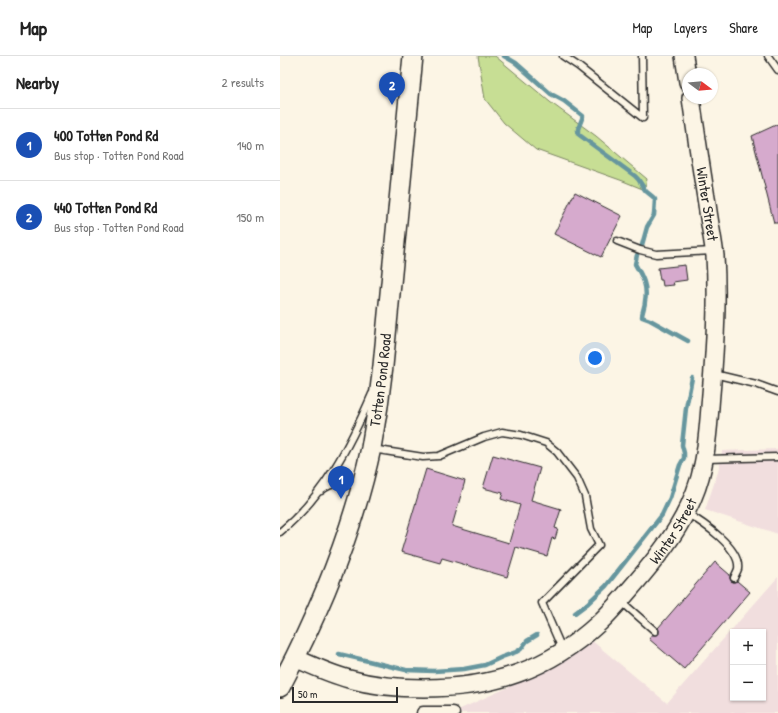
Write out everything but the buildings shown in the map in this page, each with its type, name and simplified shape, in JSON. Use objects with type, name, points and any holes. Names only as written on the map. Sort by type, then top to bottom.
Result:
[{"type":"main road","name":"Totten Pond Road","points":[[280,687],[312,623],[332,576],[349,528],[370,449],[379,402],[383,366],[413,56]]},
{"type":"street","points":[[684,56],[686,68]]},
{"type":"street","name":"Winter Street","points":[[295,658],[335,675],[366,683],[404,687],[435,688],[475,685],[510,676],[529,669],[563,650],[598,624],[620,601],[670,539],[686,514],[698,486],[704,459],[713,374],[716,310],[714,251],[692,104]]},
{"type":"street","points":[[423,713],[453,713]]},
{"type":"lane","points":[[563,56],[578,66],[643,118],[642,56]]},
{"type":"lane","points":[[768,56],[778,70]]},
{"type":"lane","points":[[617,241],[640,250],[656,254],[714,251]]},
{"type":"lane","points":[[280,532],[296,518],[316,495],[336,467],[351,441],[383,366]]},
{"type":"lane","points":[[713,374],[756,384],[778,392]]},
{"type":"lane","points":[[370,449],[431,457],[447,454],[484,437],[502,432],[508,432],[539,441],[552,447],[557,452],[571,469],[581,486],[587,505],[591,529],[599,545],[542,603],[563,650]]},
{"type":"lane","points":[[704,459],[778,457]]},
{"type":"lane","points":[[316,495],[330,485],[336,483],[345,482],[361,487]]},
{"type":"lane","points":[[686,514],[714,532],[732,552],[738,565],[734,578]]},
{"type":"lane","points":[[620,601],[655,631]]},
{"type":"shaded area","points":[[778,449],[778,534],[705,510],[718,472],[722,451]]},
{"type":"shaded area","points":[[778,577],[778,713],[462,713],[458,710],[562,663],[591,640],[667,703],[730,631],[730,701],[766,701],[766,629],[732,629]]},
{"type":"green space","points":[[478,56],[495,56],[550,102],[596,136],[647,179],[645,190],[536,150],[504,123],[485,99]]},
{"type":"waterway","points":[[504,56],[516,63],[551,94],[564,101],[583,116],[578,129],[578,134],[635,176],[646,191],[655,199],[654,215],[647,227],[642,245]]},
{"type":"waterway","points":[[637,255],[635,264],[642,277],[646,291],[642,317],[688,341]]},
{"type":"waterway","points":[[575,613],[606,586],[662,515],[670,498],[680,465],[684,458],[682,445],[686,408],[692,378]]},
{"type":"waterway","points":[[339,654],[406,670],[434,671],[464,669],[485,665],[516,652],[521,649],[527,641],[537,635]]},
{"type":"place","name":"440 Totten Pond Rd","points":[[392,105]]},
{"type":"place","name":"400 Totten Pond Rd","points":[[341,499]]}]
